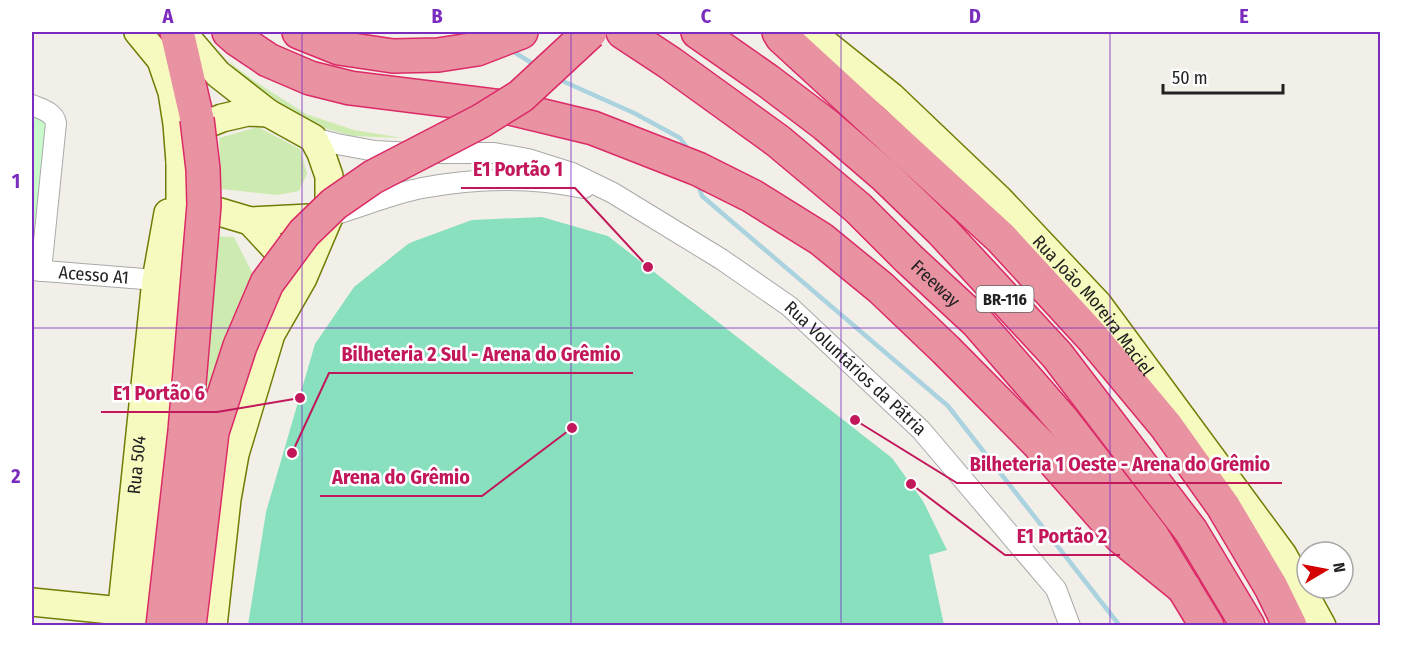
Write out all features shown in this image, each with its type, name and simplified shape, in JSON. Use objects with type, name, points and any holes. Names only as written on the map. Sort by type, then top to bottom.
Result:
[{"type":"highway","points":[[163,626],[185,431],[204,205],[203,169],[196,119],[177,32]]},
{"type":"highway","points":[[229,32],[268,60],[310,78],[351,88],[510,108],[593,128],[698,169],[752,196],[821,239],[881,288],[1039,444],[1120,537],[1184,588]]},
{"type":"highway","points":[[299,32],[339,48],[393,56],[438,55],[477,49],[521,32]]},
{"type":"highway","points":[[189,626],[212,432],[240,346],[267,283],[304,233],[334,204],[373,177],[481,121],[521,96],[590,32]]},
{"type":"highway","name":"Freeway","points":[[623,32],[778,141],[858,208],[977,322],[1063,421],[1152,536],[1207,626]]},
{"type":"highway","name":"BR-116","points":[[699,32],[826,125],[884,175],[973,264],[1057,355],[1132,452],[1191,531],[1248,626]]},
{"type":"highway","points":[[779,32],[1001,238],[1090,336],[1166,426],[1223,506],[1271,587],[1290,626]]},
{"type":"main road","name":"Rua Voluntários da Pátria","points":[[138,32],[161,60],[172,92],[180,162],[188,187],[198,201],[213,210],[250,221],[329,217]]},
{"type":"main road","name":"Rua Voluntários da Pátria","points":[[182,32],[218,74],[268,113],[313,138]]},
{"type":"main road","name":"Rua João Moreira Maciel","points":[[811,32],[892,97],[999,199],[1098,304],[1284,555],[1322,626]]},
{"type":"main road","points":[[144,626],[180,283],[180,162],[187,141],[202,126],[222,118],[248,112],[268,113]]},
{"type":"main road","points":[[213,626],[227,499],[235,454],[247,410],[271,334],[303,278],[329,217],[329,176],[313,138]]},
{"type":"main road","name":"Rua 504","points":[[123,621],[156,280],[180,162]]},
{"type":"main road","points":[[250,221],[303,278]]},
{"type":"main road","points":[[32,602],[123,621]]},
{"type":"street","points":[[32,105],[52,114],[56,123],[36,271]]},
{"type":"street","name":"Rua Voluntários da Pátria","points":[[313,138],[375,152],[494,153],[528,159],[572,173],[613,194],[721,259],[789,306],[921,430],[1056,589],[1070,626]]},
{"type":"street","name":"Rua Voluntários da Pátria","points":[[329,217],[422,188],[469,182],[544,181],[613,194]]},
{"type":"street","name":"Acesso A1","points":[[36,271],[156,280]]},
{"type":"green space","points":[[228,61],[306,114],[354,130],[403,138],[352,136],[303,122],[247,84]]},
{"type":"green space","points":[[32,114],[51,127],[36,265],[32,264]]},
{"type":"green space","points":[[258,127],[300,149],[307,174],[299,191],[277,195],[221,189],[219,138]]},
{"type":"green space","points":[[542,217],[608,236],[892,458],[923,501],[947,550],[929,555],[944,625],[248,625],[266,512],[315,344],[354,287],[412,242],[472,220]]},
{"type":"green space","points":[[209,236],[234,237],[259,286],[223,394],[202,393]]},
{"type":"waterway","points":[[509,49],[535,65]]},
{"type":"waterway","points":[[558,79],[634,113],[680,138],[690,152]]},
{"type":"waterway","points":[[698,184],[702,196],[948,406],[1120,626]]},
{"type":"place","name":"E1 Portão 1","points":[[648,267]]},
{"type":"place","name":"E1 Portão 6","points":[[300,398]]},
{"type":"place","name":"Bilheteria 1 Oeste - Arena do Grêmio","points":[[855,420]]},
{"type":"place","name":"Arena do Grêmio","points":[[572,428]]},
{"type":"place","name":"Bilheteria 2 Sul - Arena do Grêmio","points":[[292,453]]},
{"type":"place","name":"E1 Portão 2","points":[[911,484]]}]
